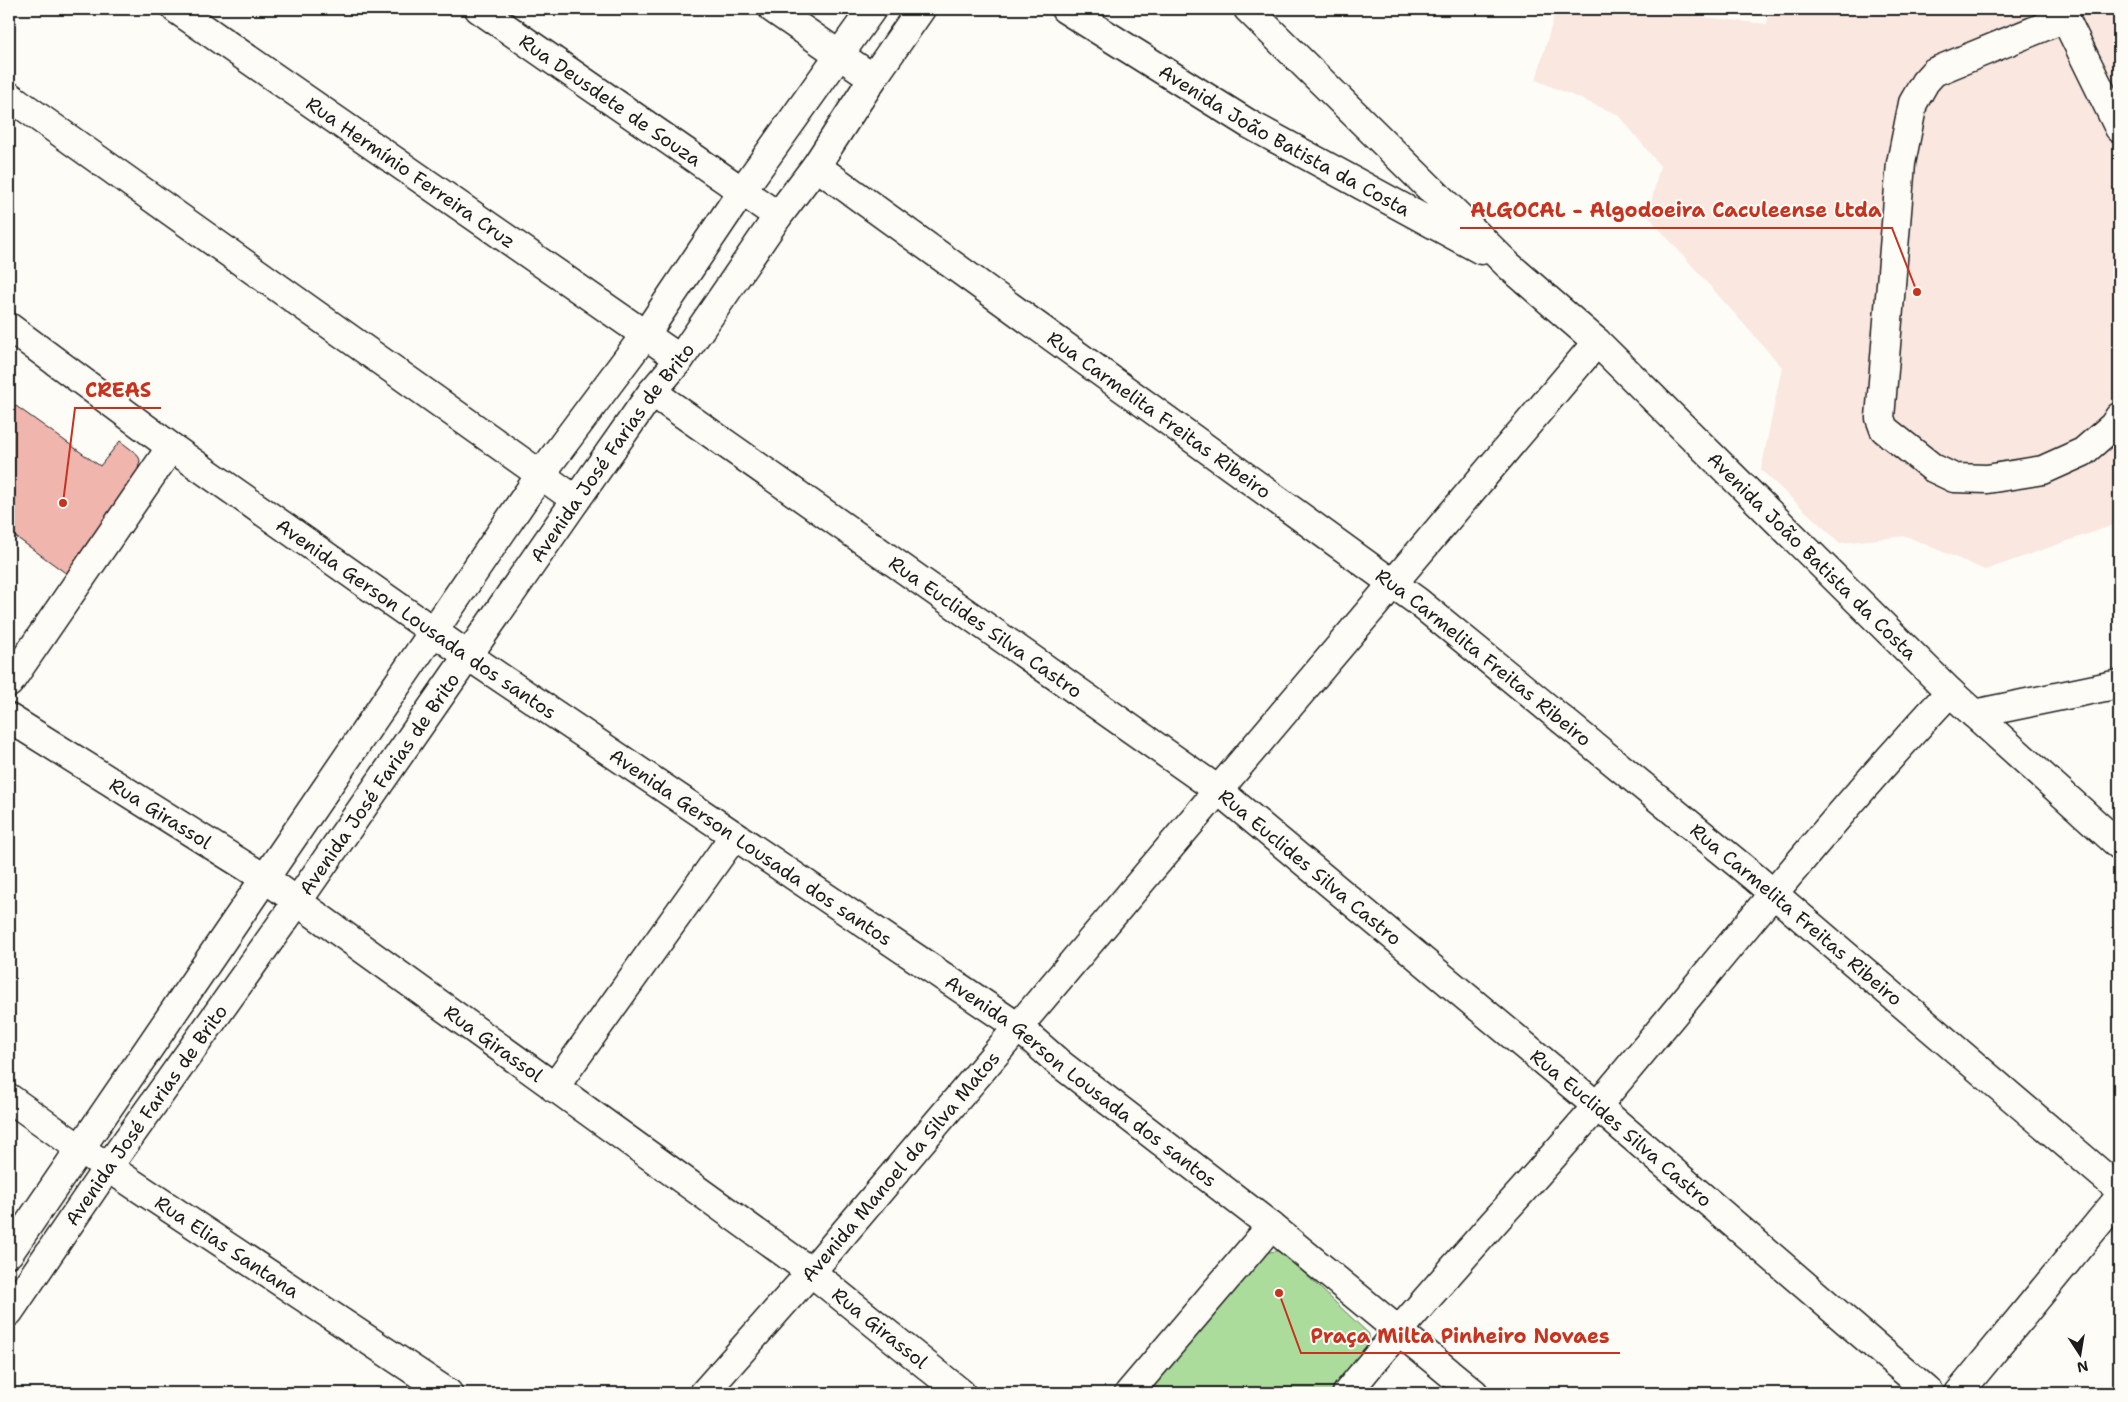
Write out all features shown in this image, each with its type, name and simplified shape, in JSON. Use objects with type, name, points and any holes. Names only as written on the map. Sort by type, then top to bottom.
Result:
[{"type":"street","name":"Rua Hermínio Ferreira Cruz","points":[[176,9],[680,360]]},
{"type":"street","name":"Rua Deusdete de Souza","points":[[479,9],[778,216]]},
{"type":"street","points":[[773,9],[872,78]]},
{"type":"street","name":"Avenida José Farias de Brito","points":[[9,1253],[541,474],[645,335],[742,191],[872,9]]},
{"type":"street","name":"Avenida José Farias de Brito","points":[[9,1312],[108,1167],[297,902],[467,655],[652,392],[680,360],[778,216],[816,166],[872,78],[921,9]]},
{"type":"street","name":"Avenida João Batista da Costa","points":[[1065,9],[1249,124],[1508,265]]},
{"type":"street","name":"Avenida João Batista da Costa","points":[[1248,9],[1508,265],[1597,342],[1950,692],[2119,845]]},
{"type":"street","points":[[2119,128],[2066,14],[1934,72],[1924,82],[1913,103],[1901,163],[1880,418],[1884,429],[1933,468],[1954,478],[1987,479],[2043,470],[2083,452],[2113,426],[2119,417]]},
{"type":"street","points":[[9,96],[576,500]]},
{"type":"street","name":"Rua Carmelita Freitas Ribeiro","points":[[816,166],[1393,583],[1772,893],[2119,1189]]},
{"type":"street","name":"Avenida Gerson Lousada dos santos","points":[[9,327],[172,447],[467,655],[1018,1027],[1059,1063],[1271,1226],[1399,1329],[1474,1393]]},
{"type":"street","name":"Avenida Manoel da Silva Matos","points":[[704,1393],[811,1272],[1597,342]]},
{"type":"street","name":"Rua Euclides Silva Castro","points":[[652,392],[1218,790],[1596,1106],[1930,1393]]},
{"type":"street","points":[[9,683],[172,447]]},
{"type":"street","points":[[1974,714],[2119,684]]},
{"type":"street","points":[[1347,1393],[1399,1329],[1596,1106],[1772,893],[1950,692]]},
{"type":"street","name":"Rua Girassol","points":[[9,718],[266,879],[811,1272],[961,1393]]},
{"type":"street","points":[[554,1088],[734,836]]},
{"type":"street","name":"Rua Elias Santana","points":[[9,1098],[79,1148],[448,1393]]},
{"type":"street","points":[[1959,1393],[2119,1198]]},
{"type":"street","points":[[1129,1393],[1271,1226]]},
{"type":"shaded area","points":[[1556,9],[1629,9],[1767,24],[1769,9],[2119,9],[2119,523],[1985,570],[1906,536],[1840,543],[1761,470],[1782,367],[1648,216],[1660,166],[1619,115],[1536,80]]},
{"type":"green space","points":[[1277,1251],[1285,1255],[1369,1334],[1369,1345],[1330,1393],[1145,1393],[1261,1257],[1269,1252]]},
{"type":"building","points":[[9,401],[100,466],[120,441],[137,454],[140,460],[137,474],[67,574],[9,532]]},
{"type":"place","name":"ALGOCAL - Algodoeira Caculeense Ltda","points":[[1917,292]]},
{"type":"place","name":"CREAS","points":[[63,503]]},
{"type":"place","name":"Praça Milta Pinheiro Novaes","points":[[1279,1293]]}]
